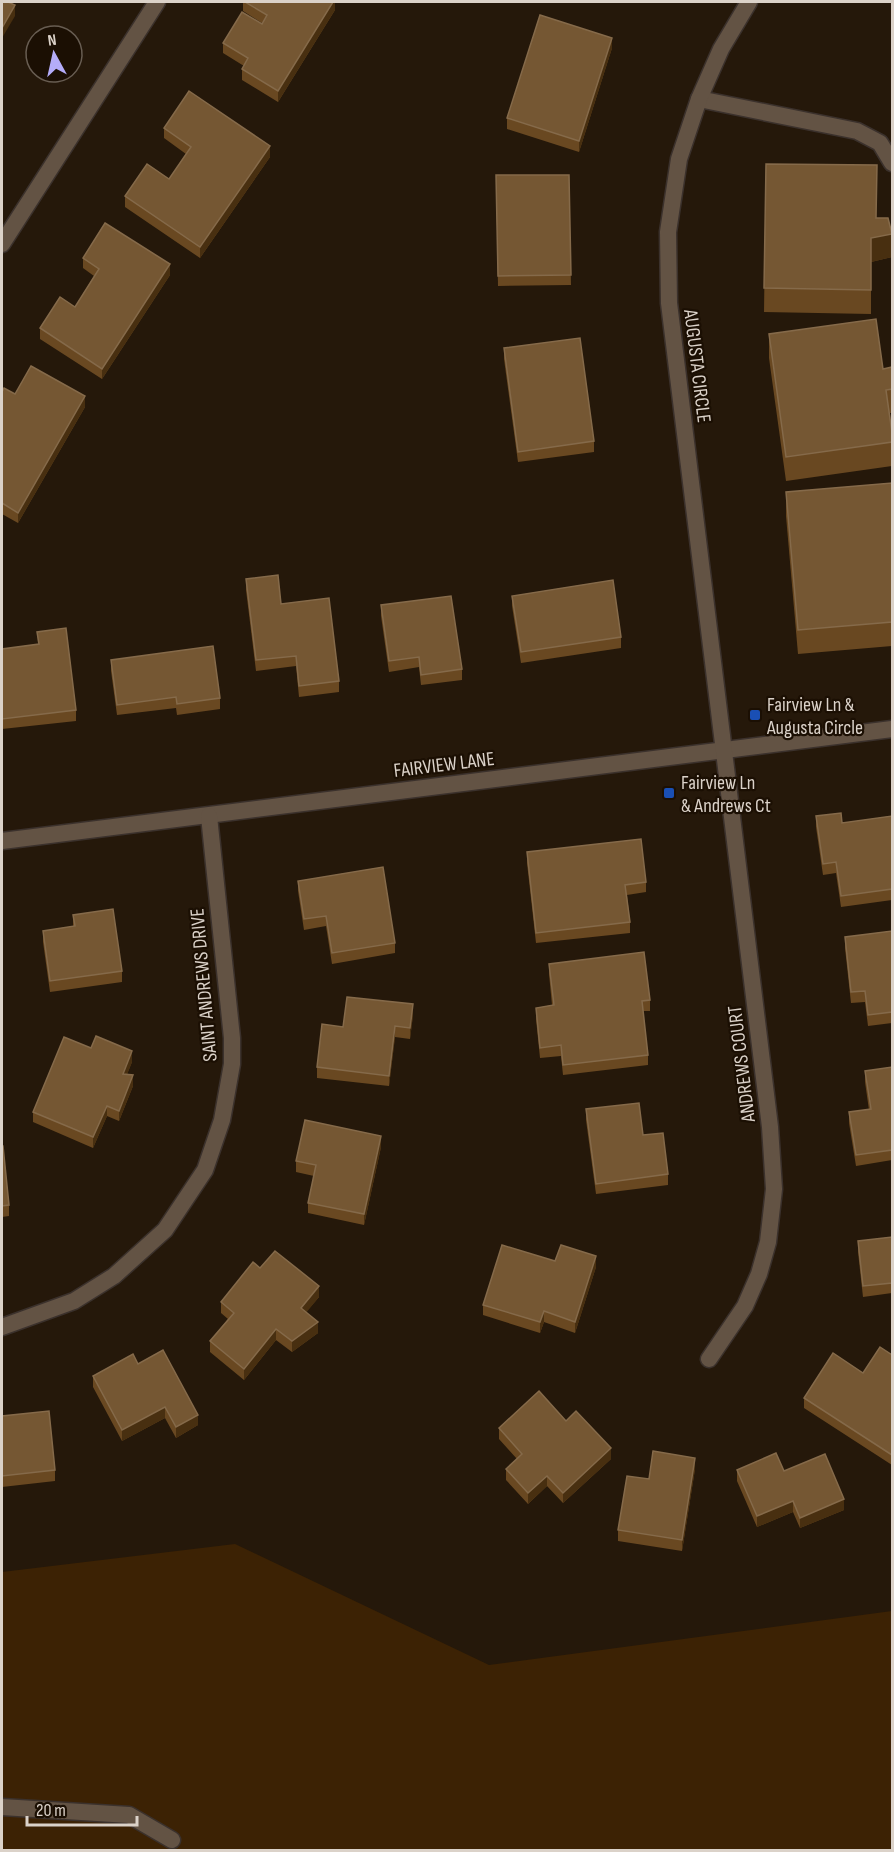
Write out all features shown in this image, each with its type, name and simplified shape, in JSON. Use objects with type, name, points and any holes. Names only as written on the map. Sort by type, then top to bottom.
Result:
[{"type":"street","points":[[2,244],[157,2]]},
{"type":"street","name":"AUGUSTA CIRCLE","points":[[725,750],[669,303],[668,232],[679,159],[699,99],[721,49],[749,2]]},
{"type":"street","points":[[699,99],[857,131],[880,143],[892,163]]},
{"type":"street","name":"FAIRVIEW LANE","points":[[2,840],[209,816],[892,729]]},
{"type":"street","name":"ANDREWS COURT","points":[[709,1359],[745,1306],[759,1274],[768,1242],[774,1189],[770,1127],[725,750]]},
{"type":"street","name":"SAINT ANDREWS DRIVE","points":[[2,1327],[74,1301],[114,1276],[165,1230],[205,1170],[222,1120],[232,1064],[232,1038],[209,816]]},
{"type":"street","points":[[2,1807],[129,1815],[172,1840]]},
{"type":"shaded area","points":[[235,1544],[489,1665],[892,1611],[892,1850],[2,1850],[2,1572]]},
{"type":"building","points":[[2,2],[15,5],[2,28]]},
{"type":"building","points":[[245,2],[333,2],[278,91],[242,69],[248,58],[223,43],[242,12],[262,24],[267,15]]},
{"type":"building","points":[[540,15],[612,38],[579,141],[507,118]]},
{"type":"building","points":[[189,91],[270,146],[200,247],[125,196],[147,164],[169,179],[191,147],[164,128]]},
{"type":"building","points":[[766,164],[877,165],[876,218],[888,218],[892,234],[871,238],[871,290],[764,288]]},
{"type":"building","points":[[496,175],[569,175],[571,275],[498,276]]},
{"type":"building","points":[[105,223],[170,264],[102,369],[40,328],[60,297],[75,307],[99,269],[83,258]]},
{"type":"building","points":[[876,319],[883,369],[892,367],[892,389],[886,390],[892,442],[786,457],[769,334]]},
{"type":"building","points":[[580,338],[594,441],[518,452],[504,348]]},
{"type":"building","points":[[31,366],[85,396],[18,513],[2,503],[2,392],[4,388],[15,394]]},
{"type":"building","points":[[892,483],[892,622],[798,630],[786,492]]},
{"type":"building","points":[[278,575],[281,604],[329,598],[339,681],[299,686],[296,656],[256,660],[246,579]]},
{"type":"building","points":[[613,580],[621,637],[521,652],[512,596]]},
{"type":"building","points":[[451,596],[462,669],[421,675],[419,657],[389,661],[381,605]]},
{"type":"building","points":[[66,628],[76,710],[2,719],[2,649],[39,644],[37,632]]},
{"type":"building","points":[[213,646],[220,698],[177,704],[176,697],[117,705],[111,660]]},
{"type":"building","points":[[841,813],[842,823],[892,816],[892,889],[841,896],[836,862],[823,864],[816,816]]},
{"type":"building","points":[[641,839],[646,882],[625,885],[630,922],[536,933],[527,852]]},
{"type":"building","points":[[383,867],[395,943],[332,953],[326,916],[304,919],[298,881]]},
{"type":"building","points":[[113,909],[122,971],[50,981],[43,931],[75,926],[73,915]]},
{"type":"building","points":[[892,931],[892,1012],[868,1015],[865,991],[851,992],[845,937]]},
{"type":"building","points":[[644,952],[650,1000],[642,1001],[648,1055],[563,1065],[561,1045],[540,1048],[536,1008],[554,1005],[549,964]]},
{"type":"building","points":[[347,997],[413,1004],[410,1028],[395,1026],[389,1076],[317,1067],[322,1024],[343,1027]]},
{"type":"building","points":[[96,1036],[132,1051],[123,1074],[133,1075],[119,1111],[107,1106],[93,1137],[33,1112],[64,1037],[91,1048]]},
{"type":"building","points":[[892,1067],[892,1150],[856,1155],[849,1112],[871,1109],[865,1071]]},
{"type":"building","points":[[639,1103],[643,1135],[663,1133],[668,1174],[596,1184],[586,1109]]},
{"type":"building","points":[[305,1120],[381,1136],[364,1214],[308,1203],[316,1165],[296,1161]]},
{"type":"building","points":[[2,1146],[9,1205],[2,1206]]},
{"type":"building","points":[[892,1237],[892,1283],[863,1286],[858,1241]]},
{"type":"building","points":[[502,1245],[555,1261],[561,1245],[596,1256],[575,1322],[544,1311],[540,1322],[483,1305]]},
{"type":"building","points":[[275,1251],[319,1286],[301,1308],[318,1322],[292,1341],[276,1329],[244,1369],[210,1341],[234,1313],[221,1302],[253,1262],[260,1268]]},
{"type":"building","points":[[880,1347],[892,1355],[892,1455],[804,1398],[833,1353],[863,1373]]},
{"type":"building","points":[[163,1350],[198,1415],[176,1427],[165,1407],[122,1430],[93,1376],[133,1354],[138,1364]]},
{"type":"building","points":[[539,1391],[566,1421],[576,1411],[611,1448],[563,1493],[547,1476],[528,1493],[506,1469],[522,1454],[499,1428]]},
{"type":"building","points":[[49,1411],[55,1470],[2,1476],[2,1416]]},
{"type":"building","points":[[653,1451],[695,1458],[682,1540],[618,1530],[627,1476],[649,1479]]},
{"type":"building","points":[[776,1453],[784,1471],[825,1454],[844,1499],[800,1518],[793,1501],[757,1516],[737,1470]]},
{"type":"place","name":"Fairview Ln & Augusta Circle","points":[[755,715]]},
{"type":"place","name":"Fairview Ln & Andrews Ct","points":[[669,793]]}]
